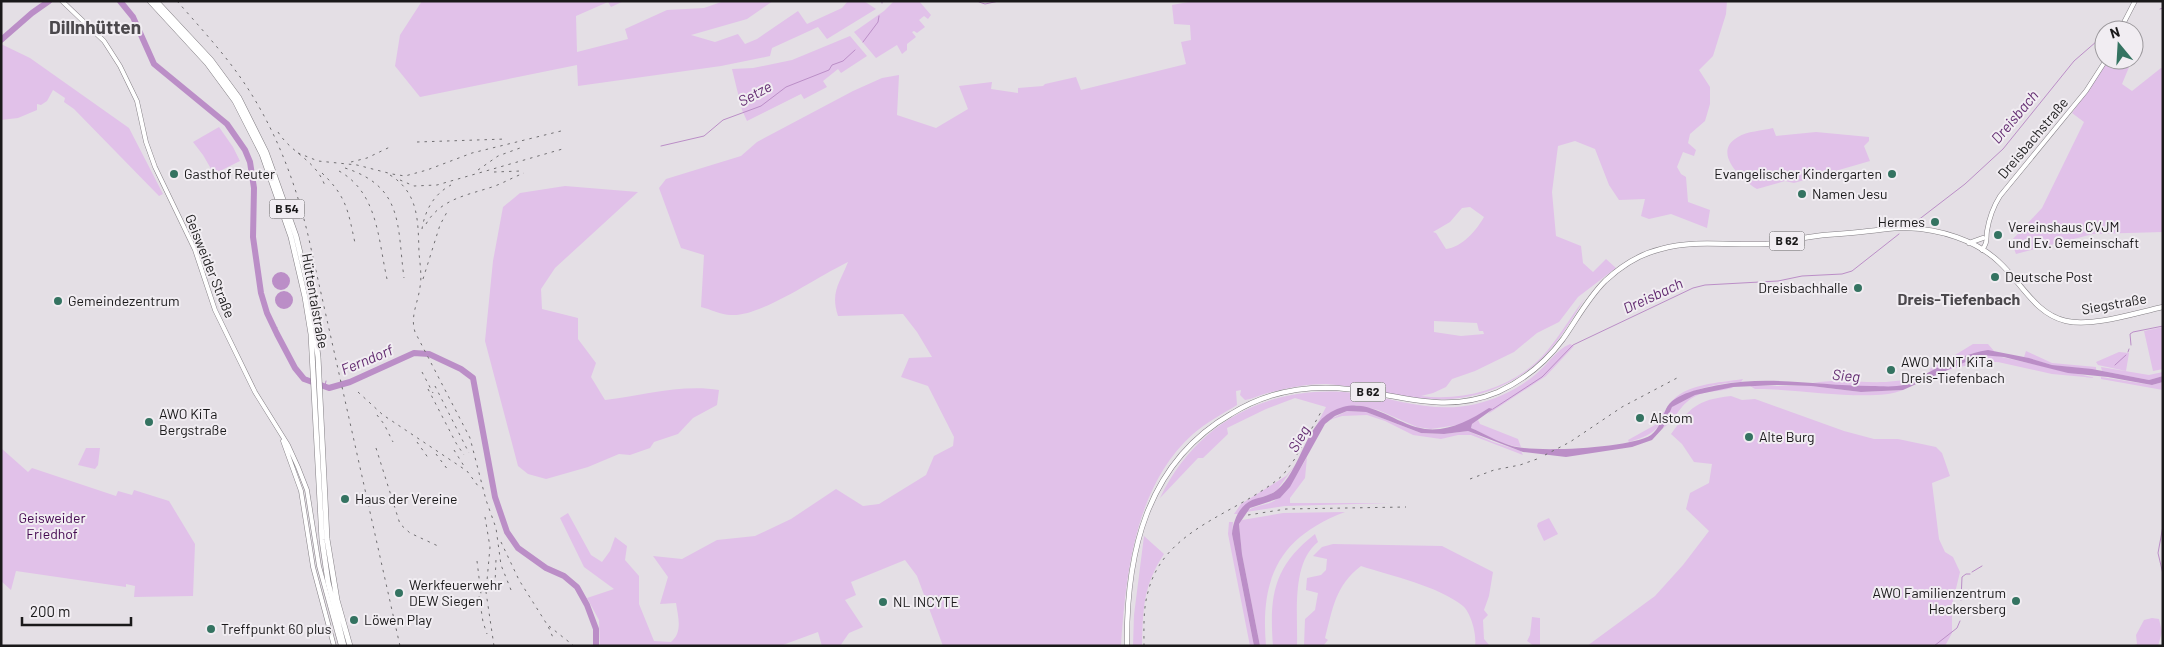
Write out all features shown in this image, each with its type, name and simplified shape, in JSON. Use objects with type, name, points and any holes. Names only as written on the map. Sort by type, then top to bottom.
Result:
[{"type":"highway","name":"Hüttentalstraße","points":[[150,1],[218,76],[235,101],[253,135],[273,182],[291,238],[305,296],[316,357],[322,540],[328,582],[342,646]]},
{"type":"highway","name":"Hüttentalstraße","points":[[156,1],[222,74],[239,98],[257,132],[278,181],[298,244],[313,313],[327,539],[337,600],[350,646]]},
{"type":"main road","name":"Geisweider Straße","points":[[62,1],[104,41],[120,66],[137,102],[146,142],[155,167],[195,250],[215,310],[255,392],[282,439],[301,491],[316,581],[334,646]]},
{"type":"main road","points":[[2125,20],[2135,1]]},
{"type":"main road","name":"Dreisbachstraße","points":[[1982,250],[1992,210],[2000,196],[2086,91],[2100,70]]},
{"type":"main road","name":"Siegstraße","points":[[1127,645],[1131,579],[1135,555],[1148,509],[1164,477],[1179,456],[1199,435],[1220,420],[1256,401],[1282,392],[1307,388],[1341,388],[1407,400],[1442,404],[1471,400],[1495,393],[1518,381],[1542,362],[1564,338],[1594,292],[1610,277],[1631,261],[1658,249],[1689,244],[1760,244],[1879,230],[1920,230],[1941,233],[1982,250],[2000,263],[2042,310],[2065,321],[2080,323],[2163,307]]},
{"type":"main road","points":[[1969,243],[1985,236]]},
{"type":"main road","name":"Geisweider Straße","points":[[282,439],[288,445],[307,490],[319,566],[342,646]]},
{"type":"green space","points":[[422,1],[624,1],[611,7],[608,2],[576,16],[577,52],[628,39],[625,29],[667,10],[704,8],[724,1],[773,1],[747,19],[691,35],[715,42],[738,34],[745,44],[757,39],[798,11],[807,24],[842,8],[848,1],[864,1],[876,9],[827,39],[818,27],[772,48],[770,56],[721,66],[578,86],[577,65],[420,97],[395,66],[400,35]]},
{"type":"green space","points":[[894,1],[919,1],[931,15],[928,19],[924,16],[919,20],[925,27],[917,33],[912,32],[916,37],[907,44],[907,50],[902,54],[897,45],[876,58],[854,32],[884,11]]},
{"type":"green space","points":[[1194,1],[1727,1],[1726,14],[1713,56],[1699,70],[1710,87],[1710,104],[1705,121],[1690,134],[1688,143],[1696,150],[1694,156],[1683,152],[1677,167],[1681,174],[1686,177],[1688,202],[1710,210],[1707,228],[1671,214],[1649,219],[1641,216],[1645,199],[1619,200],[1609,185],[1595,149],[1575,141],[1558,146],[1552,192],[1556,236],[1581,246],[1583,263],[1593,272],[1606,259],[1616,268],[1578,297],[1559,322],[1537,333],[1514,352],[1475,371],[1452,379],[1446,387],[1421,396],[1455,397],[1473,394],[1506,383],[1535,364],[1557,338],[1585,298],[1564,332],[1549,351],[1537,363],[1523,374],[1508,383],[1493,390],[1459,398],[1442,400],[1413,398],[1327,384],[1295,387],[1245,400],[1240,395],[1241,390],[1236,391],[1237,405],[1198,430],[1173,455],[1158,479],[1146,505],[1137,532],[1126,589],[1121,646],[943,646],[917,576],[905,560],[851,582],[856,595],[845,600],[863,627],[849,633],[840,646],[822,646],[818,632],[780,646],[600,646],[599,620],[587,598],[614,589],[584,567],[560,518],[568,513],[591,555],[602,562],[610,551],[615,537],[627,546],[625,560],[639,576],[639,604],[654,641],[671,642],[675,638],[678,629],[676,603],[660,604],[668,577],[653,556],[682,559],[717,540],[755,536],[791,519],[836,489],[863,506],[879,504],[926,475],[934,456],[953,446],[954,437],[928,386],[901,377],[909,358],[932,357],[917,332],[903,314],[838,316],[835,300],[837,288],[848,262],[774,303],[743,314],[723,314],[701,307],[704,255],[681,248],[659,188],[666,179],[741,156],[757,142],[853,91],[882,78],[899,75],[897,115],[936,128],[968,109],[959,86],[992,82],[991,89],[1018,93],[1018,88],[1043,86],[1076,77],[1081,90],[1186,64],[1181,42],[1191,40],[1190,25],[1174,24],[1172,5]],"holes":[[[1470,207],[1484,217],[1468,238],[1458,245],[1446,249],[1436,233],[1433,232],[1450,222],[1462,208]],[[1434,321],[1477,323],[1479,331],[1483,331],[1484,334],[1461,336],[1434,332]]]},
{"type":"green space","points":[[850,36],[867,56],[841,73],[838,69],[823,81],[827,87],[804,99],[801,94],[747,121],[742,110],[732,69],[753,68],[792,60]]},
{"type":"green space","points":[[1,44],[30,58],[129,128],[163,194],[159,196],[74,109],[64,102],[65,98],[53,90],[47,101],[41,105],[37,104],[37,110],[18,118],[1,120]]},
{"type":"green space","points":[[2161,68],[2163,69],[2163,232],[2093,234],[2016,254],[2011,241],[2042,208],[2084,122],[2072,113],[2102,70],[2128,70],[2122,84],[2132,91]]},
{"type":"green space","points":[[219,127],[240,161],[214,174],[193,142]]},
{"type":"green space","points":[[1773,128],[1776,136],[1816,132],[1869,137],[1869,141],[1864,146],[1870,161],[1794,183],[1785,181],[1757,189],[1737,173],[1728,158],[1727,150],[1730,143],[1742,135]]},
{"type":"green space","points":[[565,186],[638,192],[555,268],[541,289],[542,309],[578,318],[578,339],[596,363],[591,377],[605,400],[676,389],[719,390],[717,405],[693,418],[678,434],[654,442],[650,448],[630,455],[619,454],[588,467],[546,479],[528,474],[518,466],[485,341],[493,261],[503,207],[520,193]]},
{"type":"green space","points":[[2163,327],[2163,369],[2153,371],[2144,331]]},
{"type":"green space","points":[[1570,344],[1574,346],[1546,376],[1488,414],[1492,409],[1464,424],[1431,429],[1417,427],[1378,410],[1356,405],[1319,423],[1313,432],[1326,407],[1295,398],[1266,409],[1227,428],[1228,434],[1203,458],[1198,458],[1160,498],[1176,471],[1194,448],[1216,428],[1240,413],[1266,402],[1295,394],[1325,391],[1356,393],[1430,406],[1460,407],[1476,404],[1500,396],[1523,384],[1560,350]]},
{"type":"green space","points":[[1973,344],[1988,344],[1994,351],[1973,353],[1931,371],[1929,370],[1937,362],[1955,355]]},
{"type":"green space","points":[[2026,351],[2052,363],[2096,367],[2096,370],[2052,365],[2024,357]]},
{"type":"green space","points":[[2119,352],[2129,353],[2126,371],[2098,365],[2096,362]]},
{"type":"green space","points":[[1988,354],[2096,378],[2052,374],[1998,362],[1985,362],[1985,355]]},
{"type":"green space","points":[[1982,355],[1981,362],[1940,372]]},
{"type":"green space","points":[[2101,367],[2149,375],[2163,372],[2163,376],[2149,380],[2102,371]]},
{"type":"green space","points":[[1922,377],[1896,387],[1813,383],[1826,381],[1889,382]]},
{"type":"green space","points":[[2101,377],[2152,385],[2163,382],[2163,390],[2101,379]]},
{"type":"green space","points":[[1743,379],[1741,382],[1713,385],[1686,394],[1670,404],[1676,397],[1693,388]]},
{"type":"green space","points":[[1736,386],[1694,397],[1663,428],[1671,408],[1679,401],[1694,394]]},
{"type":"green space","points":[[1750,386],[1811,386],[1861,392],[1903,390],[1890,394],[1853,395],[1755,389]]},
{"type":"green space","points":[[1731,396],[1742,400],[1755,399],[1844,431],[1874,439],[1898,439],[1936,447],[1942,453],[1950,476],[1932,483],[1939,539],[1945,552],[1953,557],[1960,572],[1952,605],[1952,633],[1945,646],[1587,646],[1655,596],[1683,565],[1709,531],[1686,509],[1690,493],[1709,483],[1712,464],[1694,462],[1682,444],[1671,434],[1695,406],[1710,400]]},
{"type":"green space","points":[[1666,410],[1660,423],[1652,432],[1642,438],[1629,442],[1628,440],[1655,425]]},
{"type":"green space","points":[[1347,411],[1366,412],[1421,433],[1444,434],[1468,431],[1521,451],[1523,455],[1471,435],[1458,435],[1441,439],[1413,435],[1385,421],[1367,415],[1342,416],[1329,420]]},
{"type":"green space","points":[[1478,420],[1480,424],[1518,439],[1521,447],[1502,442],[1471,428],[1472,424]]},
{"type":"green space","name":"Geisweider Friedhof","points":[[1,448],[28,472],[32,468],[116,496],[118,491],[132,495],[134,490],[169,501],[195,544],[193,596],[134,597],[135,586],[126,584],[126,587],[16,571],[11,590],[1,581]]},
{"type":"green space","points":[[86,448],[100,448],[98,465],[95,469],[78,465]]},
{"type":"green space","points":[[1307,457],[1305,478],[1290,498],[1290,503],[1391,503],[1285,506],[1246,512],[1252,508],[1271,503],[1278,498],[1292,481]]},
{"type":"green space","points":[[1296,464],[1277,490],[1250,501],[1239,514],[1234,514],[1241,504],[1286,476]]},
{"type":"green space","points":[[1345,512],[1322,522],[1304,534],[1289,547],[1278,563],[1271,580],[1267,600],[1265,622],[1266,646],[1260,646],[1242,554],[1239,524],[1242,520],[1283,513]]},
{"type":"green space","points":[[1549,518],[1558,534],[1544,541],[1537,526],[1538,523]]},
{"type":"green space","points":[[1229,522],[1233,522],[1232,534],[1254,646],[1250,646],[1228,534]]},
{"type":"green space","points":[[1315,534],[1318,542],[1309,551],[1303,563],[1300,576],[1297,605],[1297,646],[1273,646],[1272,611],[1277,583],[1291,558]]},
{"type":"green space","points":[[1144,536],[1164,554],[1148,587],[1143,621],[1142,646],[1133,646],[1134,615]]},
{"type":"green space","points":[[1333,544],[1442,546],[1493,572],[1489,596],[1484,610],[1488,615],[1483,620],[1484,639],[1490,646],[1475,646],[1474,630],[1469,614],[1463,606],[1453,599],[1428,587],[1361,566],[1346,581],[1336,598],[1325,638],[1328,640],[1323,646],[1304,646],[1305,619],[1315,610],[1318,593],[1306,590],[1307,578],[1321,575],[1326,570],[1327,559],[1313,556],[1322,547]]},
{"type":"green space","points":[[1532,617],[1540,618],[1540,646],[1534,646],[1527,641],[1530,635]]},
{"type":"green space","points":[[2159,619],[2162,632],[2158,646],[2131,646],[2137,644],[2136,635],[2144,620]]},
{"type":"shaded area","points":[[281,272],[287,275],[290,281],[287,287],[281,290],[275,287],[272,281],[275,275]]},
{"type":"shaded area","points":[[284,291],[290,294],[293,300],[290,306],[284,309],[278,306],[275,300],[278,294]]},
{"type":"shaded area","points":[[1988,350],[2029,358],[2052,365],[2092,369],[2149,380],[2163,376],[2163,382],[2152,385],[2108,377],[2068,373],[2004,357],[1981,355],[1903,390],[1861,392],[1811,386],[1777,385],[1733,387],[1695,395],[1672,407],[1663,428],[1652,440],[1632,447],[1566,457],[1523,452],[1468,431],[1444,434],[1421,433],[1366,412],[1347,411],[1335,416],[1325,424],[1290,487],[1280,498],[1250,508],[1239,524],[1242,554],[1260,646],[1254,646],[1232,534],[1235,519],[1247,503],[1274,492],[1285,482],[1315,427],[1331,412],[1344,407],[1367,407],[1413,426],[1425,429],[1442,429],[1459,424],[1489,408],[1493,409],[1472,424],[1471,428],[1512,446],[1561,449],[1605,446],[1624,443],[1651,435],[1658,427],[1670,403],[1682,395],[1705,388],[1738,382],[1757,381],[1852,386],[1897,386],[1912,382],[1960,358]]},
{"type":"waterway","name":"Ferndorf","points":[[1,40],[49,1]]},
{"type":"waterway","name":"Ferndorf","points":[[120,1],[133,17],[154,64],[227,124],[245,150],[250,162],[254,188],[253,237],[261,293],[267,313],[295,368],[304,379],[329,388],[350,382],[414,353],[429,354],[461,369],[473,378],[495,497],[507,532],[518,548],[546,568],[564,576],[577,587],[587,605],[596,629],[596,646]]},
{"type":"waterway","points":[[979,2],[985,4],[999,1]]},
{"type":"waterway","name":"Setze","points":[[863,42],[878,22],[879,16]]},
{"type":"waterway","name":"Dreisbach","points":[[1913,224],[1965,184],[2003,149],[2074,61],[2094,44]]},
{"type":"waterway","name":"Setze","points":[[661,146],[704,136],[723,120],[761,106],[786,87],[829,70],[832,65],[843,61],[855,50]]},
{"type":"waterway","name":"Dreisbach","points":[[1493,409],[1542,377],[1573,345],[1693,288],[1705,285],[1778,281],[1802,276],[1842,274],[1852,271],[1899,234]]},
{"type":"waterway","points":[[2131,345],[2130,334],[2133,332],[2163,326]]},
{"type":"waterway","points":[[2115,365],[2126,355]]},
{"type":"waterway","name":"Ferndorf","points":[[325,386],[326,381]]},
{"type":"waterway","points":[[2163,526],[2158,553],[2163,574]]},
{"type":"waterway","points":[[1972,572],[1982,566]]},
{"type":"waterway","points":[[1961,600],[1962,577],[1970,574]]},
{"type":"waterway","points":[[1934,646],[1957,628],[1960,621]]},
{"type":"railway","points":[[177,1],[238,74],[272,131],[289,171],[308,235],[400,646]]},
{"type":"railway","points":[[298,153],[318,161],[357,165],[405,176],[472,153],[561,131]]},
{"type":"railway","points":[[278,132],[290,146],[310,163],[321,177],[325,186]]},
{"type":"railway","points":[[417,142],[506,139]]},
{"type":"railway","points":[[351,162],[367,158],[392,146]]},
{"type":"railway","points":[[478,170],[498,156],[520,148]]},
{"type":"railway","points":[[400,180],[414,186],[437,185],[566,148]]},
{"type":"railway","points":[[345,168],[364,176],[378,186],[388,197],[398,225],[404,278]]},
{"type":"railway","points":[[339,171],[352,180],[369,204],[378,233],[387,279]]},
{"type":"railway","points":[[494,172],[521,171]]},
{"type":"railway","points":[[322,173],[342,197],[355,243]]},
{"type":"railway","points":[[426,224],[439,208],[448,203],[524,173]]},
{"type":"railway","points":[[390,175],[407,190],[412,199],[417,219],[421,279],[413,320],[415,332],[470,438],[486,500],[496,528],[501,565],[511,590]]},
{"type":"railway","points":[[422,229],[425,215],[431,203],[451,185]]},
{"type":"railway","points":[[423,279],[440,225],[447,212]]},
{"type":"railway","points":[[422,372],[433,393]]},
{"type":"railway","points":[[1545,455],[1570,442],[1622,407],[1677,378]]},
{"type":"railway","points":[[435,386],[469,453]]},
{"type":"railway","points":[[428,389],[464,455]]},
{"type":"railway","points":[[358,392],[383,415],[467,471],[478,486]]},
{"type":"railway","points":[[1144,646],[1146,598],[1157,570],[1170,552],[1186,537],[1205,524],[1246,501],[1283,475],[1294,460],[1321,412]]},
{"type":"railway","points":[[377,415],[393,442]]},
{"type":"railway","points":[[417,442],[429,459]]},
{"type":"railway","points":[[376,448],[400,524],[410,533],[438,546]]},
{"type":"railway","points":[[454,450],[464,466]]},
{"type":"railway","points":[[436,454],[448,470]]},
{"type":"railway","points":[[1470,479],[1494,470],[1520,465],[1537,459]]},
{"type":"railway","points":[[1248,515],[1286,509],[1406,507]]},
{"type":"railway","points":[[485,517],[490,547],[486,592],[494,646]]},
{"type":"railway","points":[[501,542],[519,580],[548,626],[554,640]]},
{"type":"railway","points":[[495,585],[496,559]]},
{"type":"railway","points":[[477,561],[481,594]]},
{"type":"railway","points":[[478,589],[483,622],[487,634]]},
{"type":"railway","points":[[549,626],[574,646]]},
{"type":"place","name":"Gasthof Reuter","points":[[174,174]]},
{"type":"place","name":"Evangelischer Kindergarten","points":[[1892,174]]},
{"type":"place","name":"Namen Jesu","points":[[1802,194]]},
{"type":"place","name":"Hermes","points":[[1935,222]]},
{"type":"place","name":"Vereinshaus CVJM und Ev. Gemeinschaft","points":[[1998,235]]},
{"type":"place","name":"Deutsche Post","points":[[1995,277]]},
{"type":"place","name":"Dreisbachhalle","points":[[1858,288]]},
{"type":"place","name":"Gemeindezentrum","points":[[58,301]]},
{"type":"place","name":"AWO MINT KiTa Dreis-Tiefenbach","points":[[1891,370]]},
{"type":"place","name":"Alstom","points":[[1640,418]]},
{"type":"place","name":"AWO KiTa Bergstraße","points":[[149,422]]},
{"type":"place","name":"Alte Burg","points":[[1749,437]]},
{"type":"place","name":"Haus der Vereine","points":[[345,499]]},
{"type":"place","name":"Werkfeuerwehr DEW Siegen","points":[[399,593]]},
{"type":"place","name":"AWO Familienzentrum Heckersberg","points":[[2016,601]]},
{"type":"place","name":"NL INCYTE","points":[[883,602]]},
{"type":"place","name":"Löwen Play","points":[[354,620]]},
{"type":"place","name":"Treffpunkt 60 plus","points":[[211,629]]},
{"type":"district","name":"Dillnhütten","points":[[95,27]]},
{"type":"district","name":"Dreis-Tiefenbach","points":[[1959,299]]},
{"type":"water label","name":"Sieg","points":[[1846,376]]},
{"type":"water label","name":"Sieg","points":[[1299,439]]}]
